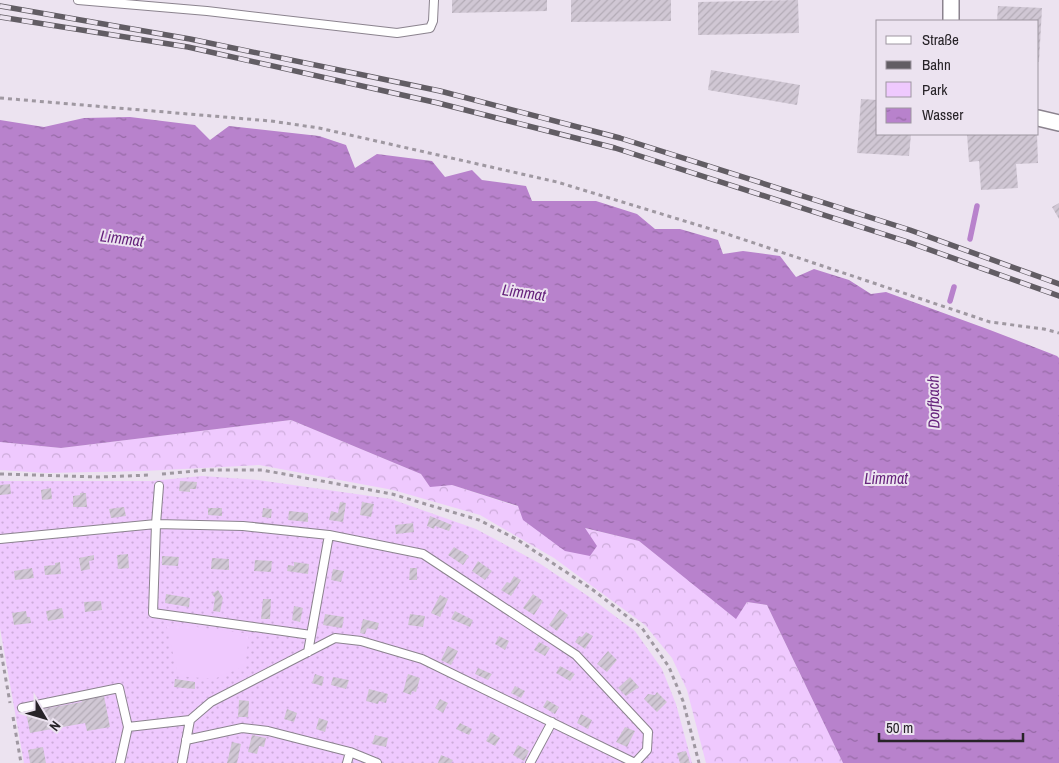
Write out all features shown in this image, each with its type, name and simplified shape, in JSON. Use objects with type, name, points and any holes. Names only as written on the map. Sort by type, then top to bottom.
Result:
[{"type":"street","points":[[951,0],[951,20]]},
{"type":"street","points":[[1039,118],[1059,123]]},
{"type":"lane","points":[[78,0],[207,11],[397,33],[430,28],[434,21],[434,0]]},
{"type":"lane","points":[[159,486],[153,613],[311,635]]},
{"type":"lane","points":[[0,539],[156,524],[243,526],[329,535],[423,554],[576,655],[648,732],[647,750],[635,763],[422,659],[369,644],[335,638],[210,702],[190,720],[128,727]]},
{"type":"lane","points":[[308,652],[329,535]]},
{"type":"lane","points":[[22,708],[119,688],[128,727],[120,763]]},
{"type":"lane","points":[[182,763],[190,720]]},
{"type":"lane","points":[[530,763],[552,722]]},
{"type":"lane","points":[[186,740],[242,728],[268,731],[350,752],[377,763]]},
{"type":"lane","points":[[347,763],[350,752]]},
{"type":"path","points":[[0,98],[271,121],[319,128],[557,182],[727,234],[990,322],[1044,329],[1059,333]]},
{"type":"green space","points":[[291,420],[421,474],[430,486],[452,485],[584,528],[639,541],[736,618],[747,602],[767,605],[843,763],[706,763],[687,690],[672,658],[645,625],[554,558],[480,515],[393,490],[259,465],[144,471],[46,473],[0,470],[0,442],[61,448]]},
{"type":"green space","points":[[202,476],[258,480],[391,499],[476,529],[539,563],[635,631],[662,669],[676,704],[692,763],[24,763],[0,628],[0,481],[151,481]]},
{"type":"green space","points":[[166,623],[249,634],[245,666],[214,679],[178,676]]},
{"type":"water","name":"Limmat","points":[[130,117],[195,125],[210,140],[229,126],[319,136],[346,145],[355,168],[377,154],[432,161],[445,177],[472,170],[482,180],[526,186],[532,201],[596,201],[637,214],[655,229],[680,229],[718,240],[723,254],[743,251],[780,256],[796,277],[814,269],[849,280],[871,294],[886,292],[1057,356],[1059,358],[1059,763],[843,763],[767,605],[747,602],[736,619],[639,541],[585,528],[597,546],[590,556],[565,551],[523,520],[518,506],[452,485],[430,487],[421,474],[291,420],[61,448],[0,442],[0,120],[44,127],[84,118]]},
{"type":"building","points":[[452,0],[547,0],[547,11],[452,13]]},
{"type":"building","points":[[571,0],[671,0],[671,21],[571,22]]},
{"type":"building","points":[[798,0],[799,33],[698,35],[698,2]]},
{"type":"building","points":[[998,6],[1042,8],[1039,62],[1039,20],[997,20]]},
{"type":"building","points":[[711,70],[800,85],[797,105],[708,90]]},
{"type":"building","points":[[861,99],[876,100],[876,135],[911,135],[909,156],[857,153]]},
{"type":"building","points":[[967,135],[1037,135],[1038,163],[1016,164],[1018,188],[981,190],[979,161],[969,162]]},
{"type":"building","points":[[1059,203],[1059,219],[1052,207]]},
{"type":"building","points":[[180,481],[197,482],[196,489],[190,489],[190,492],[179,491]]},
{"type":"building","points":[[10,484],[11,494],[0,495],[0,485]]},
{"type":"building","points":[[51,488],[52,499],[42,500],[41,490]]},
{"type":"building","points":[[80,493],[86,493],[87,507],[73,507],[73,496],[80,495]]},
{"type":"building","points":[[340,502],[346,503],[343,522],[329,520],[331,511],[338,513]]},
{"type":"building","points":[[362,502],[374,504],[371,517],[360,515]]},
{"type":"building","points":[[124,507],[126,516],[111,518],[109,509]]},
{"type":"building","points":[[208,508],[222,508],[222,516],[208,515]]},
{"type":"building","points":[[263,508],[272,509],[271,518],[262,517]]},
{"type":"building","points":[[289,511],[308,513],[308,522],[288,520]]},
{"type":"building","points":[[430,516],[452,525],[449,531],[435,526],[434,529],[427,526]]},
{"type":"building","points":[[413,523],[414,532],[396,534],[395,525]]},
{"type":"building","points":[[454,547],[469,556],[463,565],[448,555]]},
{"type":"building","points":[[128,554],[129,568],[118,569],[117,555]]},
{"type":"building","points":[[94,555],[94,560],[89,561],[90,569],[81,571],[79,558]]},
{"type":"building","points":[[162,556],[179,557],[178,566],[162,565]]},
{"type":"building","points":[[212,558],[229,559],[229,570],[211,569]]},
{"type":"building","points":[[255,560],[272,561],[271,572],[254,571]]},
{"type":"building","points":[[478,561],[492,571],[485,580],[472,571]]},
{"type":"building","points":[[60,562],[61,574],[45,575],[44,566],[55,565],[55,563]]},
{"type":"building","points":[[294,562],[309,564],[308,574],[287,571],[288,565],[294,566]]},
{"type":"building","points":[[32,568],[34,578],[15,580],[14,571]]},
{"type":"building","points":[[410,568],[417,568],[417,580],[409,580]]},
{"type":"building","points":[[333,569],[344,571],[341,582],[331,580]]},
{"type":"building","points":[[514,576],[521,580],[511,596],[501,590],[507,582],[510,583]]},
{"type":"building","points":[[218,590],[223,598],[220,612],[213,611],[215,598],[212,594]]},
{"type":"building","points":[[166,594],[190,598],[189,607],[165,603]]},
{"type":"building","points":[[533,594],[543,601],[534,615],[523,608]]},
{"type":"building","points":[[440,595],[448,599],[440,617],[431,613]]},
{"type":"building","points":[[263,599],[271,599],[270,619],[261,619]]},
{"type":"building","points":[[101,601],[102,610],[85,612],[84,602]]},
{"type":"building","points":[[294,606],[303,608],[300,622],[292,620]]},
{"type":"building","points":[[62,608],[64,618],[48,621],[46,611]]},
{"type":"building","points":[[560,609],[568,615],[557,631],[549,625]]},
{"type":"building","points":[[26,611],[31,623],[14,625],[12,613]]},
{"type":"building","points":[[455,611],[473,620],[470,627],[451,619]]},
{"type":"building","points":[[325,614],[344,617],[342,628],[323,625]]},
{"type":"building","points":[[410,614],[425,616],[423,627],[408,625]]},
{"type":"building","points":[[363,619],[379,623],[377,630],[367,628],[365,634],[360,633]]},
{"type":"building","points":[[586,632],[593,636],[585,649],[575,642],[579,636],[582,637]]},
{"type":"building","points":[[499,636],[509,641],[505,650],[495,644]]},
{"type":"building","points":[[539,642],[550,648],[545,656],[534,650]]},
{"type":"building","points":[[448,646],[458,651],[451,665],[441,660]]},
{"type":"building","points":[[608,651],[617,660],[607,672],[597,664]]},
{"type":"building","points":[[560,666],[575,674],[570,681],[556,673]]},
{"type":"building","points":[[478,668],[492,674],[488,680],[475,674]]},
{"type":"building","points":[[315,674],[324,677],[322,686],[312,683]]},
{"type":"building","points":[[408,674],[420,678],[416,692],[412,691],[411,695],[403,692]]},
{"type":"building","points":[[333,677],[349,680],[346,689],[331,685]]},
{"type":"building","points":[[630,677],[639,687],[626,696],[618,688]]},
{"type":"building","points":[[175,679],[195,682],[195,689],[174,687]]},
{"type":"building","points":[[515,686],[525,691],[521,698],[511,693]]},
{"type":"building","points":[[369,689],[388,694],[386,703],[379,701],[378,704],[366,701]]},
{"type":"building","points":[[657,692],[667,702],[657,712],[644,699],[648,694],[655,695]]},
{"type":"building","points":[[104,696],[110,727],[87,731],[85,723],[30,733],[26,712]]},
{"type":"building","points":[[440,699],[448,703],[443,713],[435,708]]},
{"type":"building","points":[[239,700],[249,701],[248,717],[238,717]]},
{"type":"building","points":[[547,700],[559,707],[555,714],[543,707]]},
{"type":"building","points":[[287,709],[297,713],[294,722],[284,719]]},
{"type":"building","points":[[581,714],[592,720],[588,729],[577,723]]},
{"type":"building","points":[[319,718],[328,721],[325,732],[316,729]]},
{"type":"building","points":[[460,723],[472,729],[469,735],[456,729]]},
{"type":"building","points":[[625,727],[635,731],[627,747],[616,742]]},
{"type":"building","points":[[491,732],[500,738],[495,746],[486,741]]},
{"type":"building","points":[[252,735],[266,738],[264,747],[259,746],[257,754],[248,752]]},
{"type":"building","points":[[375,735],[388,738],[386,747],[372,744]]},
{"type":"building","points":[[232,742],[241,744],[237,763],[227,763]]},
{"type":"building","points":[[518,745],[529,751],[524,761],[513,755]]},
{"type":"building","points":[[43,747],[46,763],[30,763],[28,750]]},
{"type":"building","points":[[686,751],[690,763],[680,763],[677,753]]},
{"type":"building","points":[[441,755],[453,760],[451,763],[438,763]]},
{"type":"waterway","name":"Dorfbach","points":[[970,239],[977,206]]},
{"type":"waterway","name":"Dorfbach","points":[[950,301],[954,287]]},
{"type":"railway","points":[[0,6],[190,39],[440,91],[620,138],[910,230],[1059,284]]},
{"type":"railway","points":[[0,17],[188,47],[438,103],[615,148],[908,242],[1059,296]]}]
